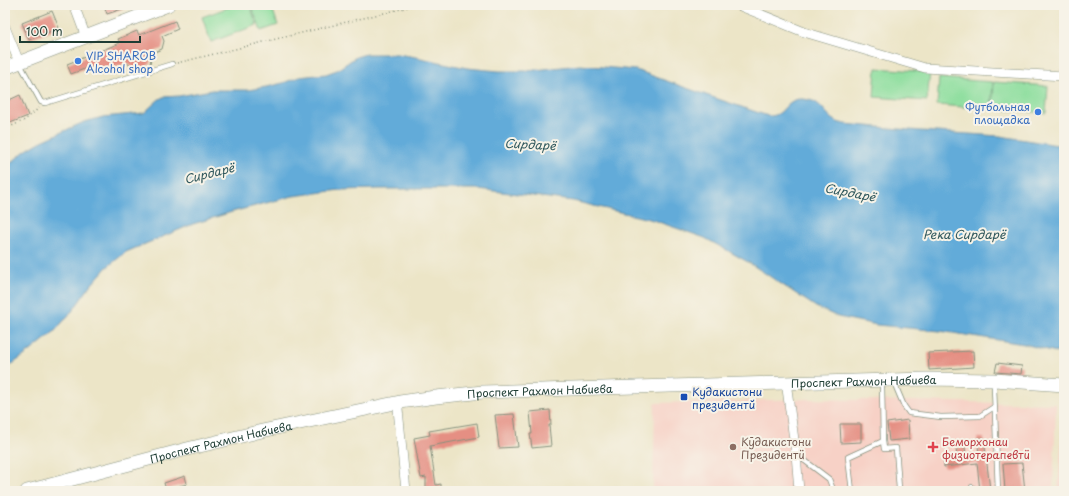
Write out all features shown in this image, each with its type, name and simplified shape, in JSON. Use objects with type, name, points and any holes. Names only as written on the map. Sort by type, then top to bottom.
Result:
[{"type":"main road","points":[[5,68],[163,6]]},
{"type":"main road","name":"Проспект Рахмон Набиева","points":[[27,491],[262,431],[400,402],[483,392],[926,379],[994,380],[1064,385]]},
{"type":"main road","name":"Проспект Рахмон Набиева","points":[[58,491],[207,450],[301,428],[398,409],[435,403],[485,398],[882,387],[994,387],[1064,392]]},
{"type":"street","points":[[74,5],[86,37]]},
{"type":"street","points":[[738,5],[804,32],[925,68],[1064,76]]},
{"type":"street","points":[[5,27],[19,62]]},
{"type":"street","points":[[787,389],[796,454],[799,491]]},
{"type":"street","points":[[398,409],[406,491]]},
{"type":"lane","points":[[19,62],[41,102],[45,103],[172,64]]},
{"type":"lane","points":[[882,387],[884,450],[896,448],[899,489]]},
{"type":"lane","points":[[896,387],[904,406],[909,413],[940,417],[980,416],[994,407]]},
{"type":"lane","points":[[994,387],[998,491]]},
{"type":"lane","points":[[852,491],[848,457],[883,441]]},
{"type":"lane","points":[[796,454],[829,479],[832,491]]},
{"type":"path","points":[[172,64],[417,5]]},
{"type":"path","points":[[5,129],[25,120],[45,103]]},
{"type":"shaded area","name":"Беморхонаи физиотерапевтӣ","points":[[811,399],[1056,404],[1053,491],[653,491],[655,403]]},
{"type":"shaded area","points":[[1064,407],[1064,491],[1058,491]]},
{"type":"green space","points":[[235,5],[250,5],[257,25],[211,42],[202,17]]},
{"type":"green space","points":[[251,5],[271,5],[278,25],[261,31]]},
{"type":"green space","points":[[876,68],[930,72],[927,101],[874,97]]},
{"type":"green space","points":[[939,78],[993,82],[991,109],[937,105]]},
{"type":"green space","points":[[994,82],[1048,86],[1046,113],[992,109]]},
{"type":"water","name":"Река Сирдарё","points":[[366,54],[397,54],[467,68],[499,71],[526,71],[580,65],[636,70],[768,116],[779,113],[794,100],[801,99],[817,103],[832,118],[845,124],[1000,136],[1064,146],[1064,354],[1024,344],[940,331],[877,325],[838,317],[816,307],[748,262],[705,238],[653,220],[573,201],[478,189],[378,189],[340,190],[293,196],[193,224],[126,252],[106,268],[54,332],[5,369],[5,168],[25,151],[40,142],[84,122],[103,117],[144,113],[163,97],[179,96],[212,90],[248,90],[266,87],[299,77],[326,74],[337,70],[356,57]]},
{"type":"building","points":[[104,5],[130,5],[131,6],[107,14]]},
{"type":"building","points":[[52,11],[59,28],[29,40],[22,23]]},
{"type":"building","points":[[175,21],[178,29],[162,36],[164,41],[162,49],[152,53],[150,64],[145,68],[136,70],[127,63],[102,73],[91,67],[71,74],[67,64],[120,43],[118,39],[137,31],[139,35]]},
{"type":"building","points":[[20,95],[28,116],[5,125],[5,102]]},
{"type":"building","points":[[973,351],[974,367],[929,370],[928,353]]},
{"type":"building","points":[[997,363],[1022,366],[1021,374],[995,372]]},
{"type":"building","points":[[550,410],[551,425],[549,425],[551,446],[532,448],[530,434],[532,434],[530,412]]},
{"type":"building","points":[[514,414],[518,447],[499,448],[495,415]]},
{"type":"building","points":[[908,420],[909,439],[889,441],[887,423]]},
{"type":"building","points":[[477,423],[479,437],[430,446],[436,485],[441,484],[441,491],[426,491],[426,477],[421,478],[414,438],[430,435],[429,431]]},
{"type":"building","points":[[840,424],[861,424],[861,442],[841,443]]},
{"type":"building","points":[[977,438],[984,438],[990,490],[980,491],[977,463],[944,467],[943,457],[957,456],[956,448],[965,447],[966,455],[979,453]]},
{"type":"building","points":[[1022,463],[1025,491],[1005,491],[1003,464]]},
{"type":"building","points":[[185,476],[187,484],[166,490],[164,483]]},
{"type":"place","name":"VIP SHAROB Alcohol shop","points":[[78,61]]},
{"type":"place","name":"Футбольная площадка","points":[[1038,112]]},
{"type":"place","name":"Кудакистони президентй","points":[[684,397]]},
{"type":"place","name":"Кӯдакистони Президентӣ","points":[[733,447]]},
{"type":"place","name":"Беморхонаи физиотерапевтӣ","points":[[933,447]]},
{"type":"water label","name":"Сирдарё","points":[[530,144]]},
{"type":"water label","name":"Сирдарё","points":[[209,173]]},
{"type":"water label","name":"Сирдарё","points":[[850,192]]}]
